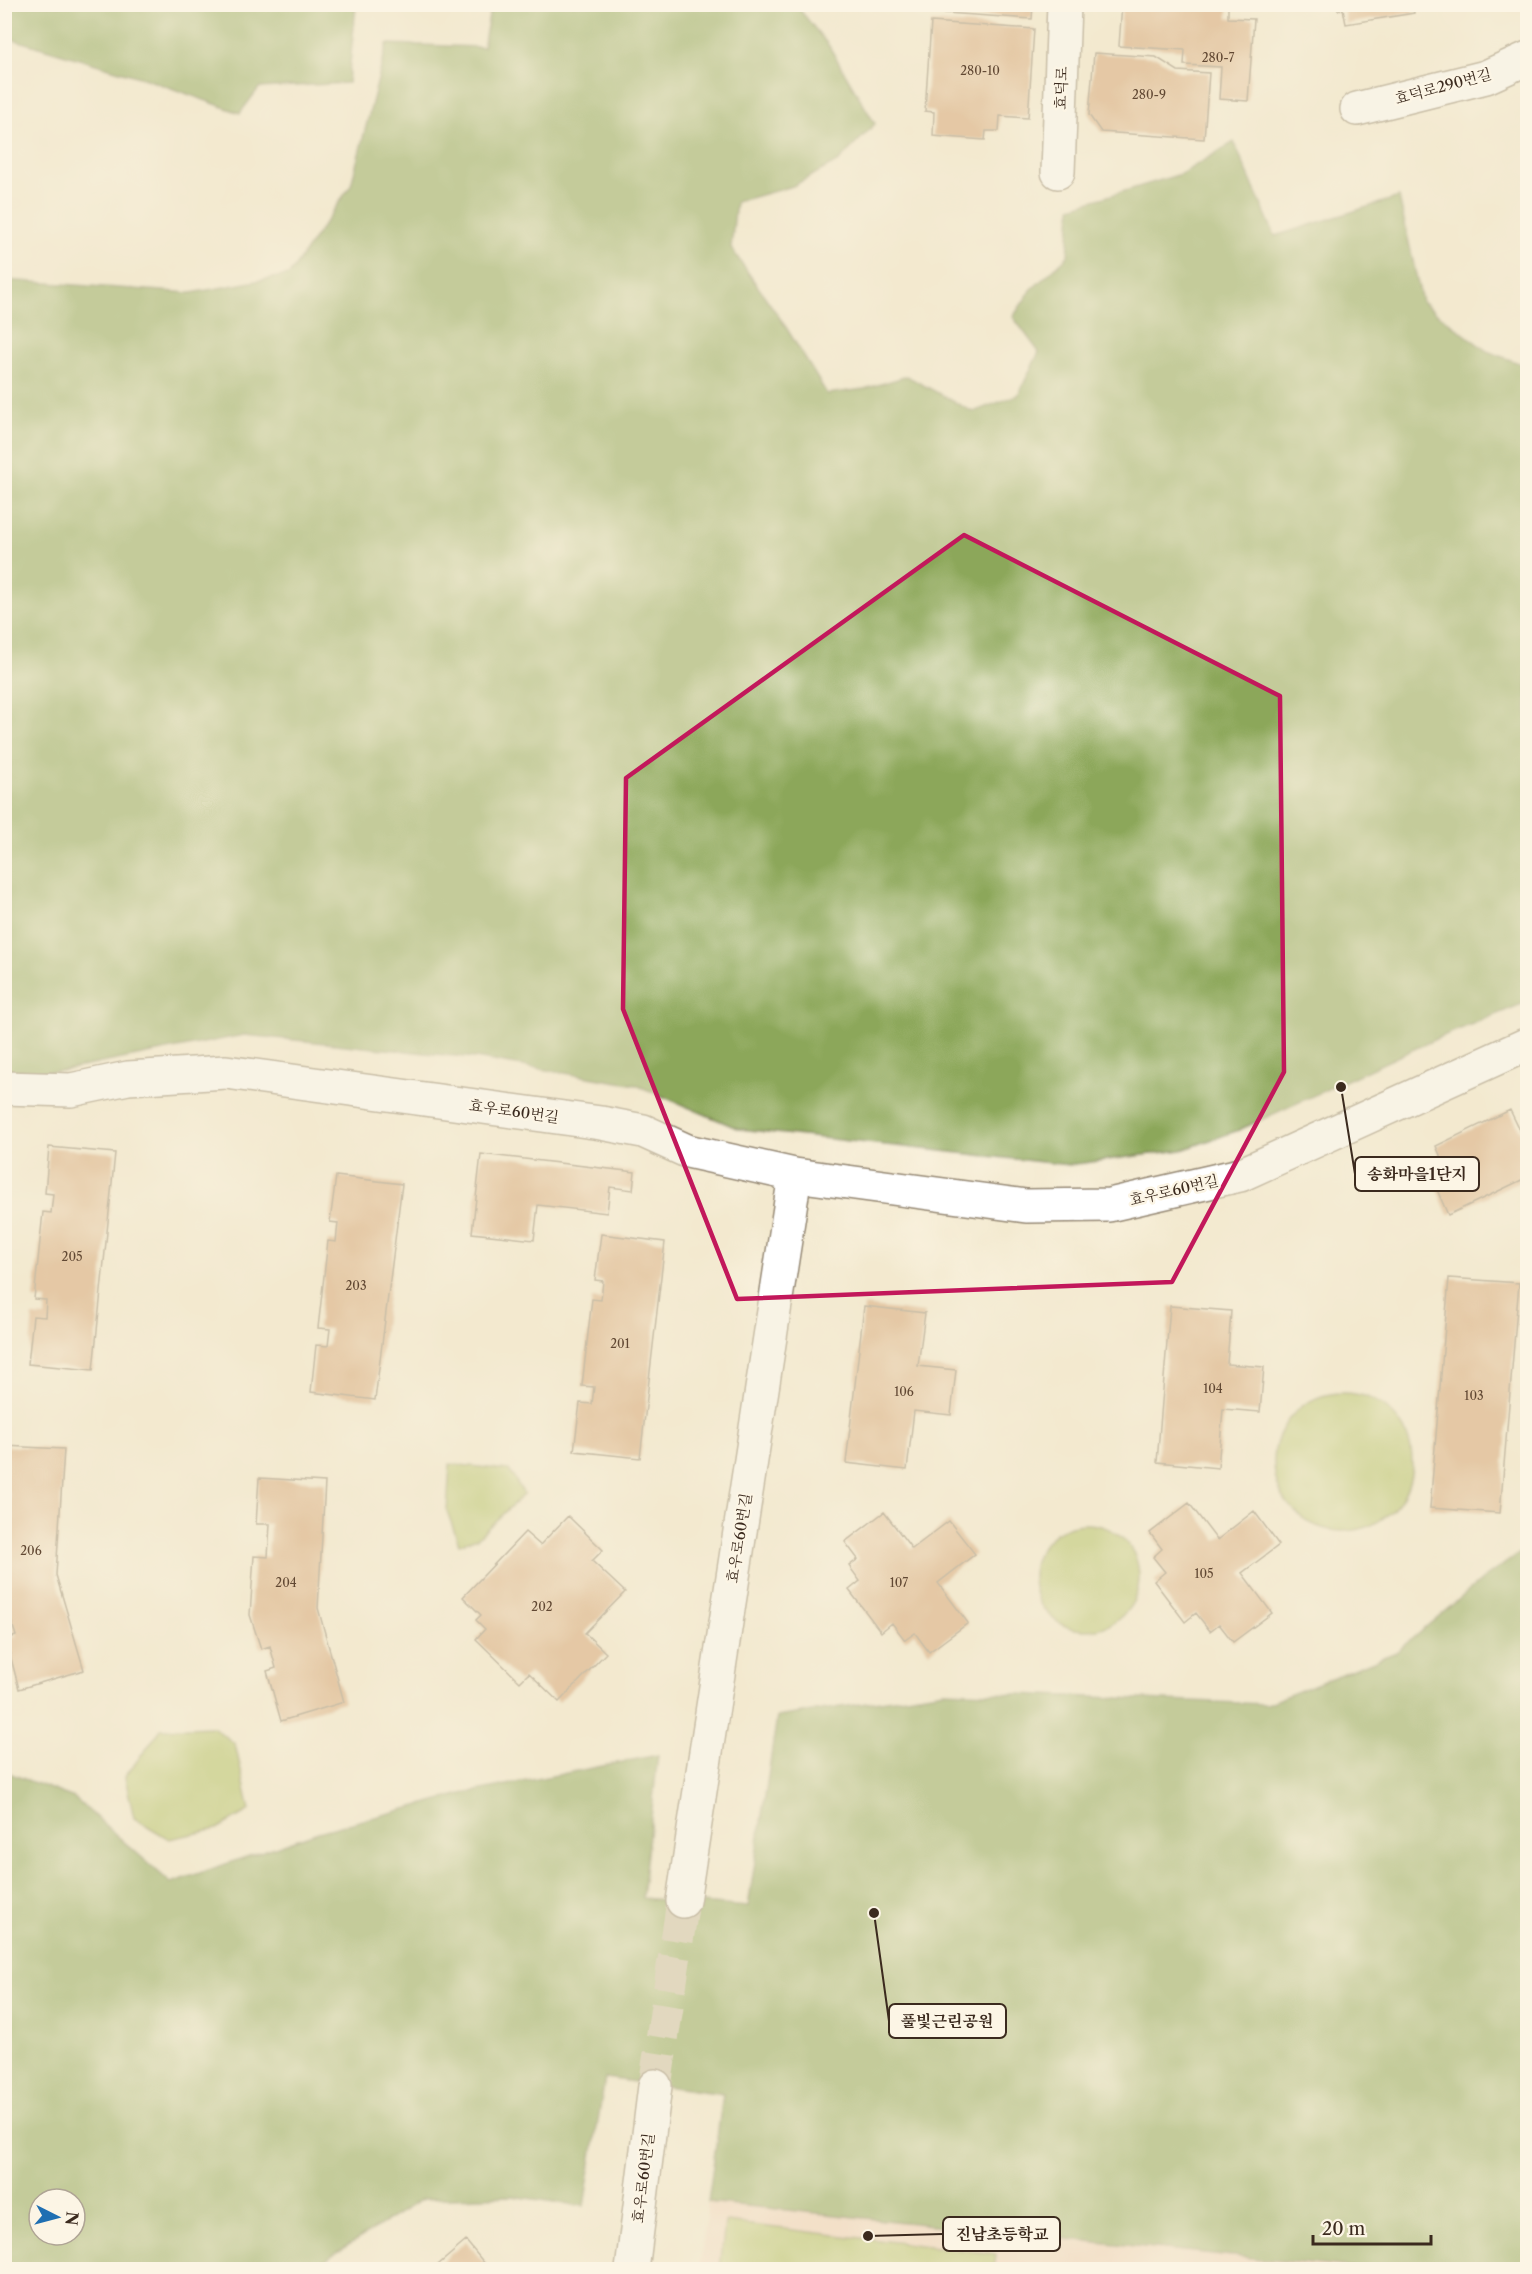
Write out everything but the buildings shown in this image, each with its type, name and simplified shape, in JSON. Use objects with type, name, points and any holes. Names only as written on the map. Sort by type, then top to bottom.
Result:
[{"type":"street","name":"효덕로","points":[[1058,172],[1064,4]]},
{"type":"street","name":"효덕로290번길","points":[[1357,109],[1486,77],[1527,58]]},
{"type":"street","name":"효우로60번길","points":[[4,1089],[71,1090],[128,1078],[226,1072],[622,1127],[644,1131],[687,1151],[795,1175],[1026,1206],[1109,1205],[1240,1175],[1527,1044]]},
{"type":"street","name":"효우로60번길","points":[[683,1901],[795,1175]]},
{"type":"street","name":"효우로60번길","points":[[632,2270],[655,2086]]},
{"type":"highlighted area","points":[[964,535],[1280,696],[1284,1072],[1172,1282],[737,1299],[623,1009],[626,778]]},
{"type":"shaded area","points":[[708,2202],[1360,2269],[699,2270]]},
{"type":"green space","points":[[331,4],[356,7],[348,83],[259,88],[240,113],[146,79],[5,37],[5,5]]},
{"type":"green space","points":[[491,5],[796,5],[829,46],[875,124],[839,161],[793,186],[736,202],[731,248],[784,324],[827,394],[864,389],[907,376],[973,412],[1018,395],[1039,352],[1013,317],[1031,290],[1068,256],[1071,207],[1181,174],[1234,142],[1275,236],[1399,197],[1422,302],[1487,351],[1527,366],[1527,1002],[1438,1038],[1239,1130],[1182,1150],[1069,1165],[739,1129],[636,1085],[475,1058],[244,1035],[61,1071],[5,1075],[5,280],[191,293],[289,275],[351,185],[387,44],[483,47]]},
{"type":"green space","points":[[1343,1393],[1370,1398],[1382,1404],[1392,1413],[1401,1423],[1407,1435],[1412,1462],[1407,1489],[1401,1501],[1392,1511],[1382,1520],[1370,1526],[1343,1531],[1316,1526],[1304,1520],[1294,1511],[1285,1501],[1279,1489],[1274,1462],[1279,1435],[1285,1423],[1294,1413],[1304,1404],[1316,1398]]},
{"type":"green space","points":[[450,1464],[509,1470],[524,1494],[477,1538],[459,1544],[447,1511]]},
{"type":"green space","points":[[1086,1524],[1106,1528],[1123,1540],[1135,1557],[1139,1577],[1135,1597],[1123,1614],[1106,1626],[1086,1630],[1066,1626],[1049,1614],[1037,1597],[1033,1577],[1037,1557],[1049,1540],[1066,1528]]},
{"type":"green space","points":[[1527,1548],[1527,2269],[1360,2269],[708,2202],[723,2094],[605,2078],[584,2206],[512,2196],[422,2199],[314,2269],[5,2269],[4,1771],[74,1798],[171,1883],[318,1832],[466,1793],[658,1755],[642,1898],[748,1907],[777,1717],[944,1691],[1266,1704],[1396,1652],[1483,1579]]},
{"type":"green space","points":[[213,1727],[235,1744],[250,1810],[217,1829],[169,1839],[134,1818],[125,1777],[161,1729]]},
{"type":"green space","points":[[725,2222],[996,2254],[994,2269],[720,2269]]},
{"type":"tunnel","points":[[655,2086],[683,1901]]},
{"type":"place","name":"송화마을1단지","points":[[1341,1087]]},
{"type":"place","name":"풀빛근린공원","points":[[874,1913]]},
{"type":"place","name":"진남초등학교","points":[[868,2236]]}]
